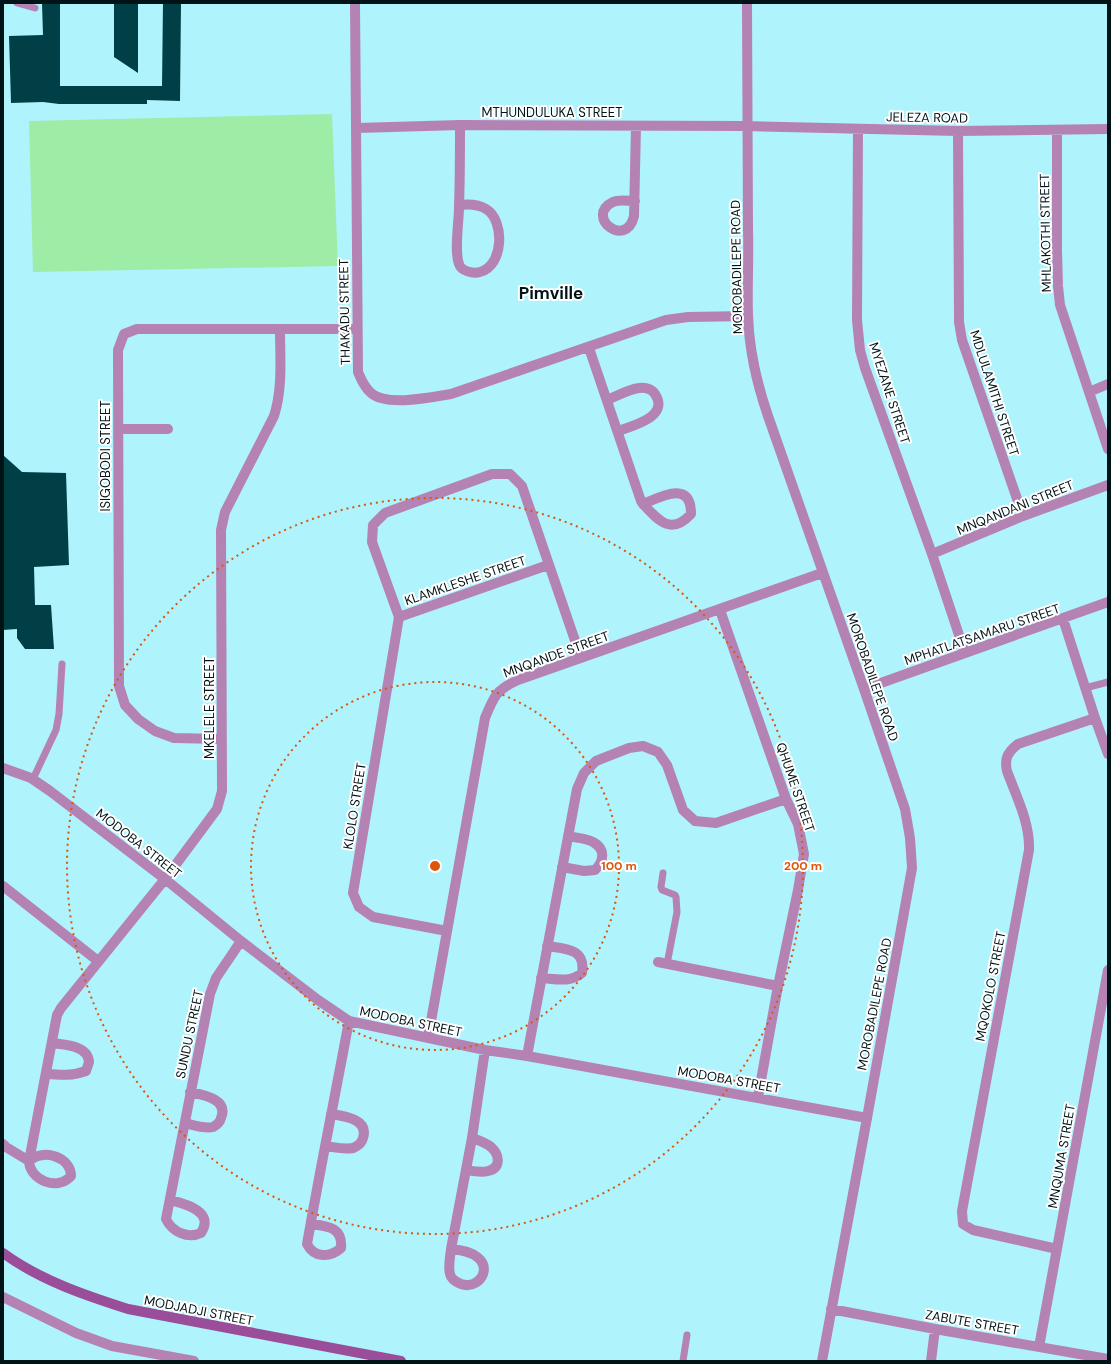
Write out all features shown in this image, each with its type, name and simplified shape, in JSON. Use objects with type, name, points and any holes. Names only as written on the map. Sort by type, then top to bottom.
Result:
[{"type":"street","name":"THAKADU STREET","points":[[355,3],[358,372],[363,384],[371,393],[383,399],[398,400],[451,394],[589,348],[666,320],[688,317],[748,316]]},
{"type":"street","name":"MOROBADILEPE ROAD","points":[[747,3],[746,126],[748,316],[752,357],[759,390],[905,809],[910,838],[912,868],[822,1361]]},
{"type":"street","name":"MTHUNDULUKA STREET","points":[[357,128],[460,125],[746,126]]},
{"type":"street","points":[[459,205],[471,204],[486,209],[494,217],[498,229],[498,250],[495,259],[485,270],[478,273],[465,270],[459,266],[457,256],[460,125]]},
{"type":"street","points":[[635,201],[636,126]]},
{"type":"street","name":"JELEZA ROAD","points":[[746,126],[958,131],[1108,129]]},
{"type":"street","name":"MYEZANE STREET","points":[[858,129],[857,320],[860,350],[865,368],[966,653]]},
{"type":"street","name":"MHLAKOTHI STREET","points":[[1057,130],[1057,251],[1060,299],[1064,318],[1108,449]]},
{"type":"street","name":"MDLULAMITHI STREET","points":[[958,131],[958,322],[962,340],[1023,516]]},
{"type":"street","name":"ISIGOBODI STREET","points":[[221,739],[174,738],[155,731],[138,719],[125,705],[118,686],[118,350],[124,334],[137,329],[357,329]]},
{"type":"street","name":"MKELELE STREET","points":[[3,1144],[6,1148],[30,1160],[55,1022],[61,1008],[165,879],[217,809],[222,791],[221,530],[225,512],[278,406],[280,329]]},
{"type":"street","points":[[589,348],[643,504]]},
{"type":"street","points":[[1089,392],[1108,384]]},
{"type":"street","points":[[607,400],[638,388],[647,388],[653,392],[657,398],[658,407],[654,415],[645,421],[618,431]]},
{"type":"street","points":[[118,428],[168,429]]},
{"type":"street","name":"KLAMKLESHE STREET","points":[[548,564],[399,617],[372,542],[373,525],[385,513],[492,474],[510,474],[522,486],[581,658]]},
{"type":"street","name":"MNQANDANI STREET","points":[[932,554],[1023,516],[1108,485]]},
{"type":"street","name":"MNQANDE STREET","points":[[428,1038],[485,718],[493,699],[504,687],[518,680],[822,573]]},
{"type":"street","name":"MPHATLATSAMARU STREET","points":[[864,689],[1108,602]]},
{"type":"street","name":"QHUME STREET","points":[[720,610],[786,799],[798,824],[804,854],[758,1097]]},
{"type":"street","name":"KLOLO STREET","points":[[399,617],[353,893],[359,907],[372,917],[447,931]]},
{"type":"street","points":[[1063,619],[1108,754]]},
{"type":"street","name":"MQOKOLO STREET","points":[[1057,1249],[973,1230],[963,1224],[962,1211],[1029,850],[1029,836],[1026,821],[1005,763],[1011,749],[1018,744],[1095,718]]},
{"type":"street","points":[[527,1056],[577,789],[584,773],[596,761],[629,748],[643,746],[658,752],[668,765],[683,810],[695,820],[716,823],[786,799]]},
{"type":"street","name":"MODOBA STREET","points":[[3,768],[32,779],[50,791],[165,879],[241,941],[318,1000],[350,1021],[485,1050],[527,1056],[758,1097],[867,1118]]},
{"type":"street","points":[[562,867],[584,871],[595,870],[601,864],[603,854],[599,846],[592,841],[568,836]]},
{"type":"street","points":[[3,886],[98,961]]},
{"type":"street","name":"SUNDU STREET","points":[[170,1200],[208,1001],[213,985],[241,941]]},
{"type":"street","points":[[541,978],[565,980],[575,978],[582,973],[583,964],[580,956],[572,950],[547,946]]},
{"type":"street","points":[[662,963],[778,986]]},
{"type":"street","name":"MNQUMA STREET","points":[[1039,1347],[1108,970]]},
{"type":"street","points":[[311,1224],[350,1021]]},
{"type":"street","points":[[46,1074],[79,1074],[86,1071],[89,1062],[86,1054],[80,1049],[52,1043]]},
{"type":"street","points":[[451,1249],[472,1138],[485,1050]]},
{"type":"street","name":"SUNDU STREET","points":[[185,1123],[212,1127],[219,1123],[222,1115],[222,1107],[217,1101],[206,1096],[190,1092]]},
{"type":"street","points":[[325,1146],[346,1149],[354,1148],[360,1144],[364,1136],[364,1130],[358,1121],[331,1114]]},
{"type":"street","points":[[466,1170],[487,1172],[497,1165],[498,1159],[491,1147],[472,1138]]},
{"type":"street","name":"MODJADJI STREET","points":[[3,1253],[12,1260],[52,1281],[88,1296],[128,1309],[401,1361]]},
{"type":"street","points":[[3,1297],[76,1333],[112,1346],[194,1361]]},
{"type":"street","name":"ZABUTE STREET","points":[[831,1309],[935,1329],[1108,1359]]},
{"type":"street","points":[[931,1361],[935,1329]]},
{"type":"lane","points":[[17,3],[35,8]]},
{"type":"lane","points":[[32,779],[56,730],[59,714],[62,664]]},
{"type":"lane","points":[[1085,688],[1108,682]]},
{"type":"lane","points":[[662,963],[678,909],[675,895],[662,890],[660,887],[663,873]]},
{"type":"lane","points":[[683,1361],[687,1335]]},
{"type":"green space","points":[[332,114],[338,266],[33,272],[29,121]]},
{"type":"building","points":[[42,3],[60,3],[60,86],[162,86],[163,3],[181,3],[180,101],[147,100],[147,104],[59,104],[43,102],[11,103],[9,36],[43,35]]},
{"type":"building","points":[[114,3],[138,3],[138,73],[114,57]]},
{"type":"building","points":[[3,455],[22,472],[66,473],[69,565],[34,567],[35,605],[51,605],[54,649],[25,649],[17,638],[17,629],[3,630]]},
{"type":"district","name":"Pimville","points":[[551,293]]}]
